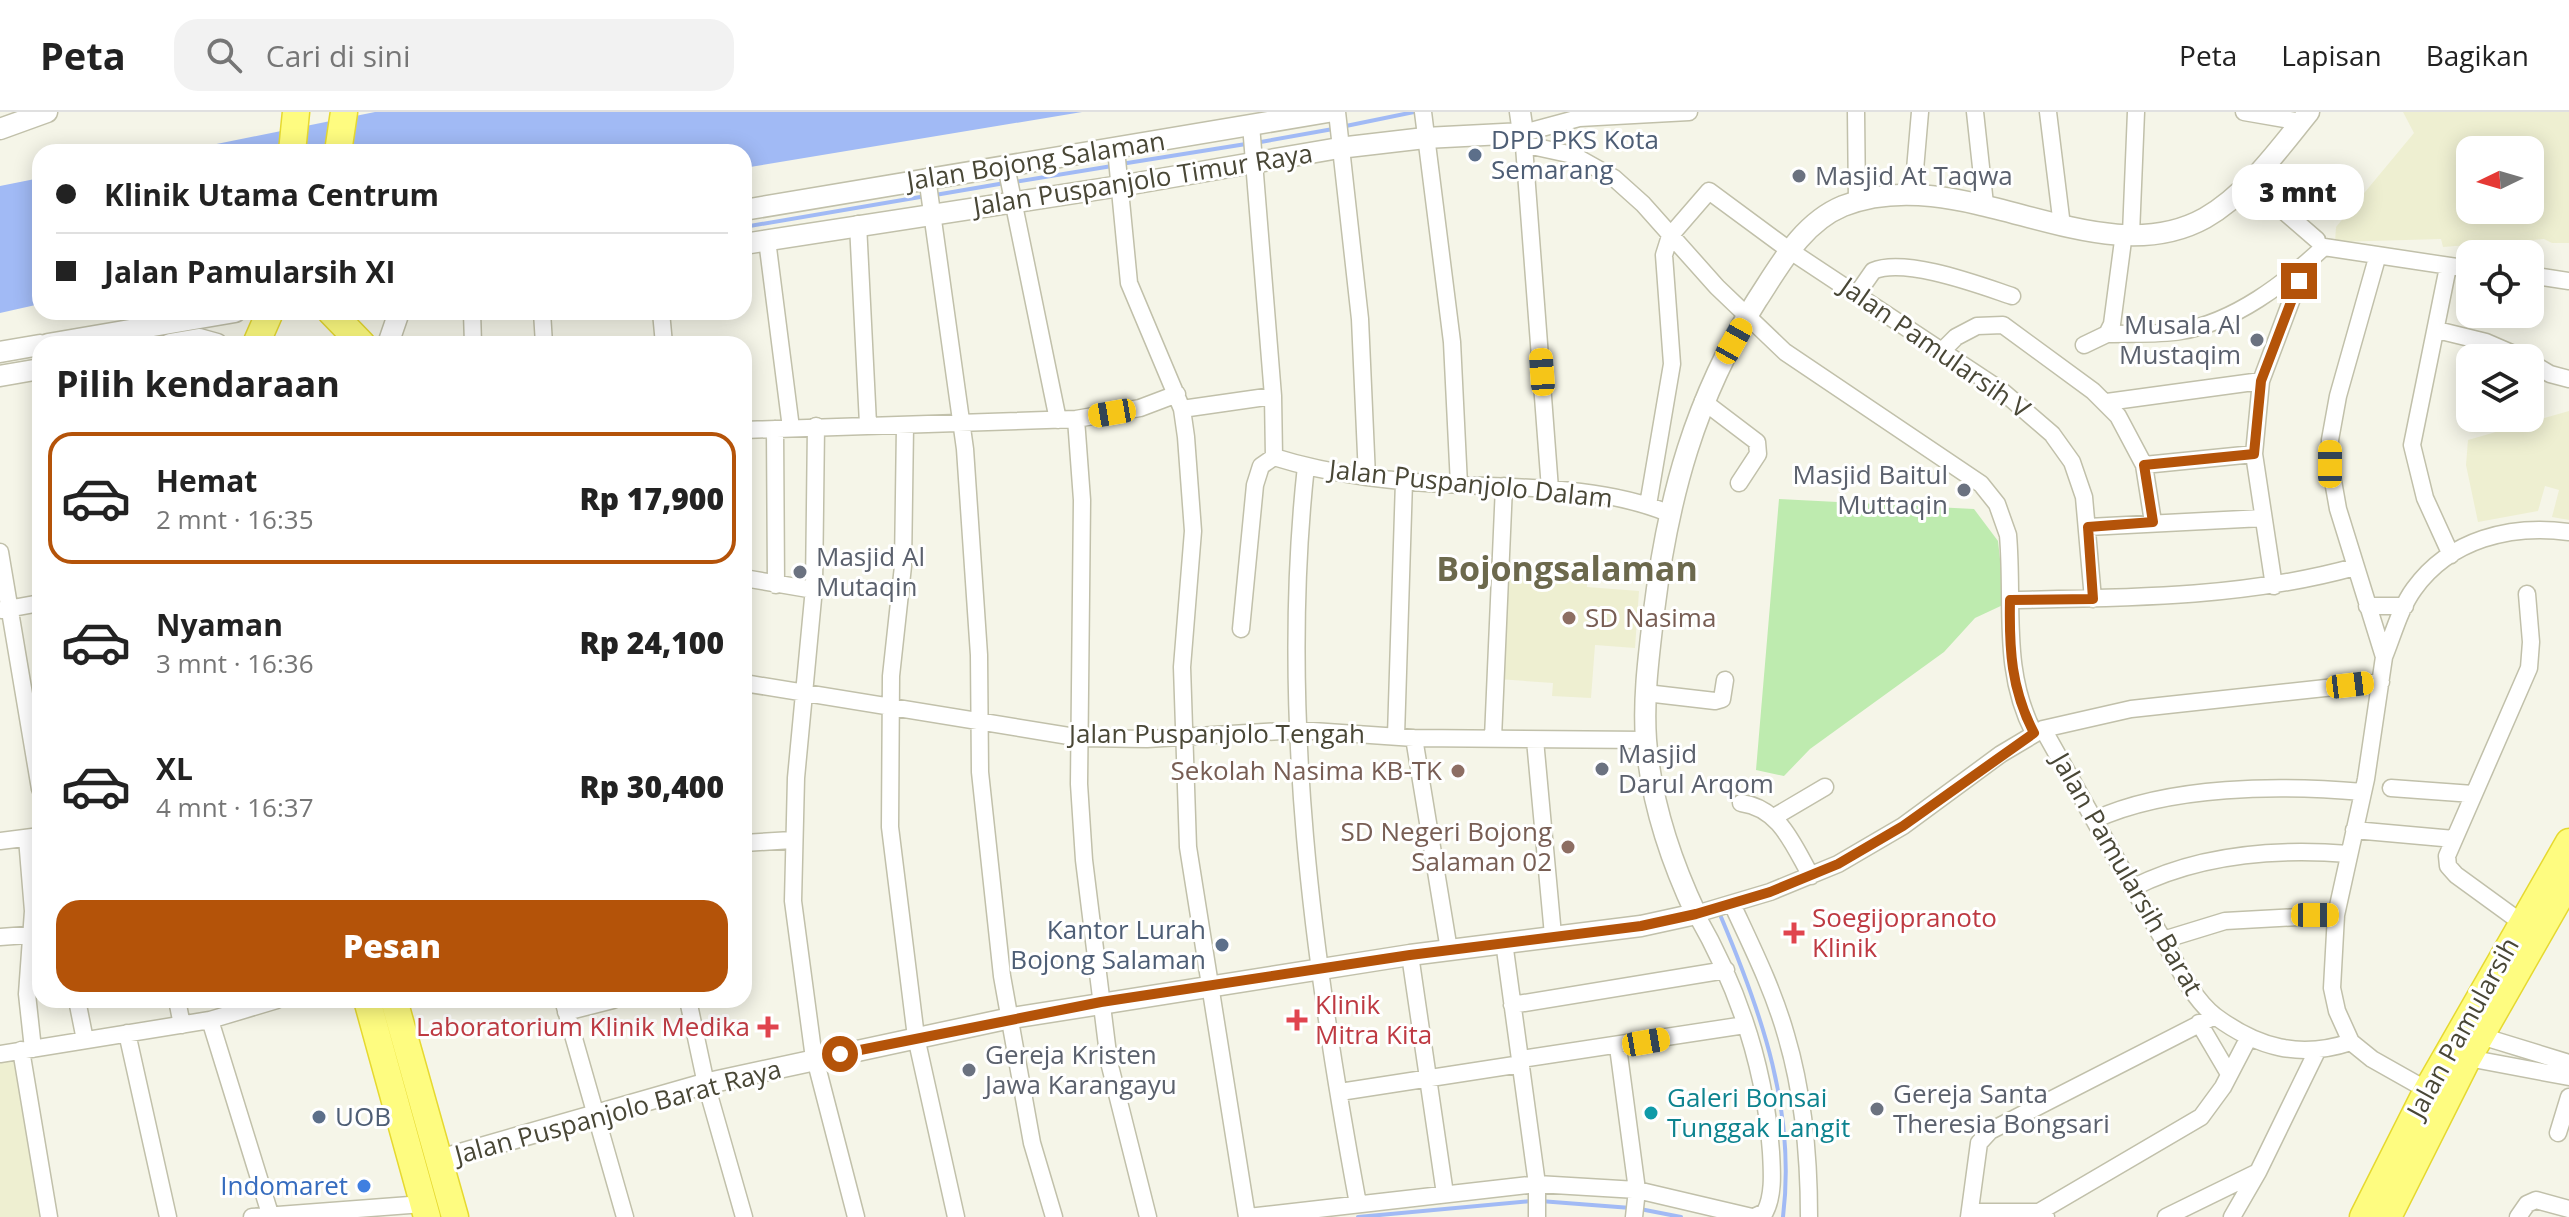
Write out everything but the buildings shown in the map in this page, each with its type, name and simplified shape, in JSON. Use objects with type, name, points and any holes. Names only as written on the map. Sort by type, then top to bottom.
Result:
[{"type":"highway","points":[[339,144],[344,112]]},
{"type":"highway","points":[[293,144],[296,113]]},
{"type":"highway","points":[[339,320],[354,336]]},
{"type":"highway","name":"Jalan Pamularsih","points":[[2363,1217],[2427,1090],[2482,999],[2569,842]]},
{"type":"highway","name":"Jalan Pamularsih","points":[[2388,1217],[2474,1047],[2569,881]]},
{"type":"highway","points":[[369,1008],[425,1210]]},
{"type":"highway","points":[[396,1008],[455,1217]]},
{"type":"street","points":[[1423,112],[1449,315],[1459,485]]},
{"type":"street","points":[[1550,489],[1522,128],[1579,118],[1689,112]]},
{"type":"street","points":[[1856,112],[1857,202]]},
{"type":"street","points":[[1913,193],[1920,112]]},
{"type":"street","points":[[1975,112],[1985,204]]},
{"type":"street","points":[[2048,112],[2062,226]]},
{"type":"street","points":[[2107,334],[2114,317],[2127,233],[2136,112]]},
{"type":"street","points":[[2244,112],[2305,117]]},
{"type":"street","points":[[0,129],[40,113]]},
{"type":"street","points":[[1658,509],[1703,401],[1747,316],[1789,250],[1822,219],[1857,202],[1913,193],[1985,204],[2062,226],[2127,233],[2164,232],[2206,218],[2249,181],[2305,117]]},
{"type":"street","points":[[1336,126],[1360,319],[1367,477]]},
{"type":"street","name":"Jalan Puspanjolo Timur Raya","points":[[752,243],[1120,182],[1187,156],[1253,160],[1336,126],[1424,135],[1522,128]]},
{"type":"street","name":"Jalan Bojong Salaman","points":[[752,209],[927,178],[1006,172],[1116,154],[1187,156],[1252,132],[1336,126]]},
{"type":"street","name":"Jalan Pamularsih Barat","points":[[1522,128],[1555,149],[1600,169],[1643,204],[1747,316],[1802,365],[1981,484],[2004,519],[2011,672],[2021,709],[2094,820],[2207,1019]]},
{"type":"street","points":[[1241,629],[1255,485],[1261,466],[1274,457],[1273,396],[1252,132]]},
{"type":"street","points":[[1116,154],[1132,296],[1180,402],[1193,531],[1183,637],[1188,847],[1248,1217],[1445,1194],[1537,1187],[1636,1192],[1755,1217],[1770,1202],[1770,1138],[1762,1077],[1726,970],[1696,914],[1663,830],[1646,740],[1646,693],[1658,509],[1672,364],[1664,255],[1670,236]]},
{"type":"street","points":[[1006,172],[1058,420]]},
{"type":"street","points":[[927,178],[962,421],[976,597],[984,819],[1009,1018],[1032,1143],[1054,1217]]},
{"type":"street","points":[[2249,181],[2317,240]]},
{"type":"street","name":"Jalan Pamularsih V","points":[[1670,236],[1709,191],[1789,250],[2020,405],[2052,434],[2079,478],[2088,527],[2093,599]]},
{"type":"street","points":[[858,224],[868,424]]},
{"type":"street","points":[[767,240],[783,428],[776,585]]},
{"type":"street","points":[[2084,345],[2107,334],[2178,331],[2211,323],[2262,296],[2324,247],[2377,258],[2456,268]]},
{"type":"street","points":[[2377,258],[2338,396],[2330,440],[2330,464],[2338,509],[2384,657]]},
{"type":"street","points":[[2274,586],[2254,454],[2261,381],[2305,264]]},
{"type":"street","points":[[1857,294],[1873,271],[1895,267],[1927,272],[2012,296]]},
{"type":"street","points":[[2448,267],[2412,445],[2425,498],[2451,555]]},
{"type":"street","points":[[2544,277],[2569,281]]},
{"type":"street","points":[[104,336],[191,320]]},
{"type":"street","points":[[1941,352],[1956,337],[1977,326],[2003,325],[2107,402],[2144,465],[2153,522]]},
{"type":"street","points":[[2437,330],[2491,344]]},
{"type":"street","points":[[0,352],[32,346]]},
{"type":"street","points":[[0,376],[32,370]]},
{"type":"street","points":[[2544,370],[2569,379]]},
{"type":"street","points":[[2107,402],[2261,381]]},
{"type":"street","points":[[752,430],[1076,419],[1180,402],[1273,396]]},
{"type":"street","points":[[1703,401],[1757,442],[1758,454],[1739,483]]},
{"type":"street","points":[[1076,419],[1082,500],[1082,836],[1109,1062],[1148,1217]]},
{"type":"street","points":[[816,426],[814,590],[792,840],[797,943],[816,1059],[856,1217]]},
{"type":"street","points":[[905,426],[906,516],[891,707],[890,827],[916,1037],[956,1217]]},
{"type":"street","points":[[2144,465],[2254,454]]},
{"type":"street","name":"Jalan Puspanjolo Dalam","points":[[1274,457],[1367,477],[1550,489],[1658,509]]},
{"type":"street","points":[[1306,466],[1296,588],[1298,730],[1320,969],[1358,1204]]},
{"type":"street","points":[[1396,736],[1404,481]]},
{"type":"street","points":[[1493,738],[1504,486]]},
{"type":"street","points":[[2088,527],[2263,518]]},
{"type":"street","points":[[2427,1090],[2372,1059],[2351,1042],[2337,1011],[2332,988],[2336,915],[2363,792],[2384,657],[2405,606],[2425,577],[2451,555],[2483,538],[2513,530],[2569,532]]},
{"type":"street","points":[[0,552],[5,610],[32,748]]},
{"type":"street","points":[[2010,600],[2093,599],[2274,586],[2355,567]]},
{"type":"street","points":[[752,580],[814,590]]},
{"type":"street","points":[[2522,923],[2451,870],[2447,856],[2529,668],[2531,642],[2527,594]]},
{"type":"street","points":[[5,610],[32,605]]},
{"type":"street","points":[[2367,606],[2405,606]]},
{"type":"street","points":[[1646,693],[1715,701],[1722,699],[1725,680]]},
{"type":"street","points":[[1696,914],[1811,876],[1903,826],[2038,731],[2131,709],[2381,682]]},
{"type":"street","name":"Jalan Puspanjolo Tengah","points":[[752,684],[1081,738],[1183,737],[1298,730],[1414,738],[1646,740]]},
{"type":"street","points":[[1414,738],[1449,950]]},
{"type":"street","points":[[1535,740],[1553,935]]},
{"type":"street","points":[[1774,817],[1825,787]]},
{"type":"street","points":[[2094,820],[2124,807],[2217,793],[2282,788],[2363,792]]},
{"type":"street","points":[[2391,788],[2473,794]]},
{"type":"street","points":[[1741,803],[1760,806],[1774,817],[1811,876]]},
{"type":"street","points":[[2354,830],[2454,839]]},
{"type":"street","points":[[0,841],[32,837]]},
{"type":"street","points":[[752,842],[792,840]]},
{"type":"street","points":[[2132,888],[2163,873],[2213,859],[2291,851],[2349,854]]},
{"type":"street","points":[[1732,904],[1756,954],[1787,1037],[1805,1143],[1809,1217]]},
{"type":"street","name":"Jalan Puspanjolo Barat Raya","points":[[439,1160],[596,1118],[706,1084],[1009,1018],[1410,955],[1641,926],[1696,914]]},
{"type":"street","points":[[2163,940],[2225,921],[2336,915]]},
{"type":"street","points":[[0,937],[32,935]]},
{"type":"street","points":[[1504,942],[1537,1187],[1537,1217]]},
{"type":"street","points":[[1410,955],[1445,1194]]},
{"type":"street","points":[[32,961],[27,994],[27,1050],[49,1217]]},
{"type":"street","points":[[1512,1005],[1726,970]]},
{"type":"street","points":[[79,1008],[85,1040]]},
{"type":"street","points":[[179,1008],[182,1025]]},
{"type":"street","points":[[0,1054],[210,1020],[250,1008]]},
{"type":"street","points":[[566,1008],[625,1217]]},
{"type":"street","points":[[690,1008],[706,1084],[744,1217]]},
{"type":"street","points":[[2207,1019],[2287,1051],[2317,1051],[2351,1042]]},
{"type":"street","points":[[2207,1019],[1990,1131],[1978,1149],[1970,1214],[2042,1215],[2192,1124],[2210,1108],[2249,1037]]},
{"type":"street","points":[[2207,1019],[2229,1074]]},
{"type":"street","points":[[210,1020],[271,1216]]},
{"type":"street","points":[[1340,1092],[1745,1025]]},
{"type":"street","points":[[127,1033],[168,1217]]},
{"type":"street","points":[[1618,1047],[1636,1192],[1634,1217]]},
{"type":"street","points":[[2474,1047],[2569,1063]]},
{"type":"street","points":[[2474,1047],[2569,1077]]},
{"type":"street","points":[[2232,1217],[2258,1172],[2317,1051]]},
{"type":"street","points":[[2558,1133],[2569,1097]]},
{"type":"street","points":[[2166,1217],[2258,1172]]},
{"type":"street","points":[[2518,1217],[2527,1204],[2536,1200],[2569,1209]]},
{"type":"street","points":[[252,1217],[425,1210]]},
{"type":"shaded area","points":[[2403,112],[2569,112],[2569,243],[2552,243],[2544,239],[2456,240],[2456,246],[2443,247],[2441,239],[2335,242],[2336,227],[2414,133]]},
{"type":"shaded area","points":[[2569,411],[2569,520],[2552,517],[2559,490],[2545,486],[2538,511],[2478,522],[2466,465],[2468,440],[2496,432],[2544,432],[2544,418]]},
{"type":"shaded area","name":"SD Nasima","points":[[1504,574],[1587,579],[1587,587],[1639,591],[1635,648],[1595,645],[1591,698],[1552,696],[1553,683],[1498,679]]},
{"type":"shaded area","points":[[15,1054],[45,1217],[0,1217],[0,1056]]},
{"type":"green space","points":[[1779,499],[1974,509],[1998,541],[2005,604],[1975,618],[1944,652],[1810,749],[1784,776],[1756,770]]},
{"type":"water","points":[[375,112],[1082,112],[752,167],[752,144],[217,144]]},
{"type":"water","points":[[32,180],[32,306],[0,313],[0,186]]},
{"type":"waterway","points":[[1341,127],[1414,112]]},
{"type":"waterway","points":[[1255,143],[1333,129]]},
{"type":"waterway","points":[[1121,164],[1246,144]]},
{"type":"waterway","points":[[1014,182],[1112,166]]},
{"type":"waterway","points":[[935,195],[1005,183]]},
{"type":"waterway","points":[[752,226],[926,196]]},
{"type":"waterway","points":[[1721,917],[1762,1027],[1780,1101],[1785,1139],[1783,1217]]},
{"type":"waterway","points":[[1358,1217],[1531,1201]]},
{"type":"waterway","points":[[1540,1201],[1631,1208]]},
{"type":"waterway","points":[[1640,1209],[1681,1217]]},
{"type":"place","name":"DPD PKS Kota Semarang","points":[[1475,155]]},
{"type":"place","name":"Masjid At Taqwa","points":[[1799,176]]},
{"type":"place","name":"Musala Al Mustaqim","points":[[2257,340]]},
{"type":"place","name":"Masjid Baitul Muttaqin","points":[[1964,490]]},
{"type":"place","name":"Masjid Al Mutaqin","points":[[800,572]]},
{"type":"place","name":"SD Nasima","points":[[1569,618]]},
{"type":"place","name":"Masjid Darul Arqom","points":[[1602,769]]},
{"type":"place","name":"Sekolah Nasima KB-TK","points":[[1458,771]]},
{"type":"place","name":"SD Negeri Bojong Salaman 02","points":[[1568,847]]},
{"type":"place","name":"Soegijopranoto Klinik","points":[[1794,933]]},
{"type":"place","name":"Kantor Lurah Bojong Salaman","points":[[1222,945]]},
{"type":"place","name":"Klinik Mitra Kita","points":[[1297,1020]]},
{"type":"place","name":"Laboratorium Klinik Medika","points":[[768,1027]]},
{"type":"place","name":"Gereja Kristen Jawa Karangayu","points":[[969,1070]]},
{"type":"place","name":"Gereja Santa Theresia Bongsari","points":[[1877,1109]]},
{"type":"place","name":"Galeri Bonsai Tunggak Langit","points":[[1651,1113]]},
{"type":"place","name":"UOB","points":[[319,1117]]},
{"type":"place","name":"Indomaret","points":[[364,1186]]},
{"type":"district","name":"Bojongsalaman","points":[[1567,569]]},
{"type":"route","points":[[840,1054],[913,1037],[1101,1002],[1410,955],[1641,926],[1732,904],[1792,884],[1838,864],[1903,826],[2034,733],[2021,709],[2011,672],[2010,600],[2093,599],[2088,527],[2153,522],[2144,465],[2199,457],[2254,454],[2261,381],[2299,281]]}]
